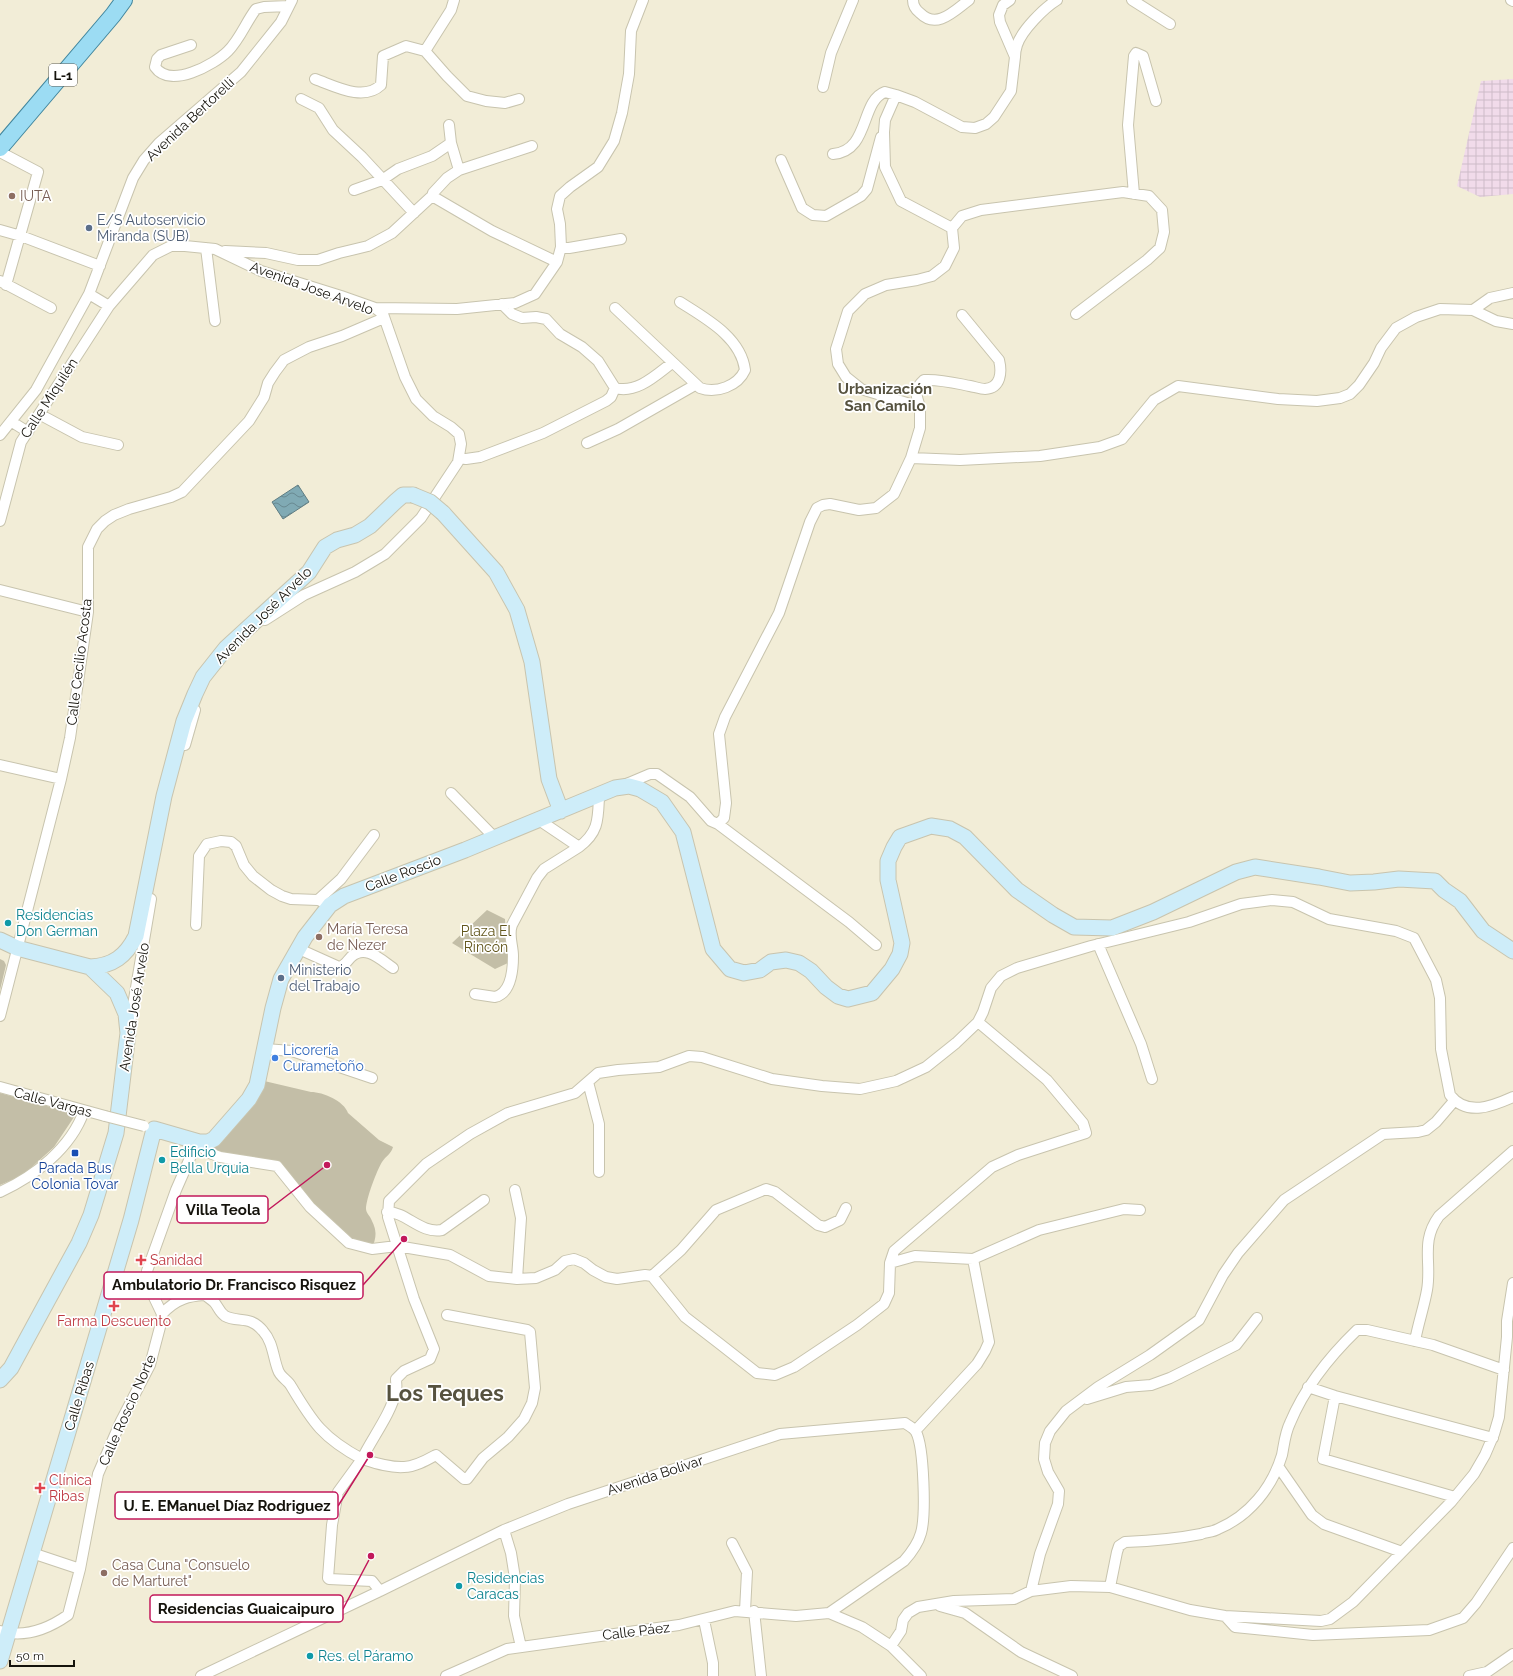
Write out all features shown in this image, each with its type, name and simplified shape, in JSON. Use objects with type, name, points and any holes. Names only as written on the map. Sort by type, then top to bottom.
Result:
[{"type":"main road","name":"L-1","points":[[0,148],[113,16],[124,0]]},
{"type":"street","points":[[425,51],[451,10],[454,0]]},
{"type":"street","points":[[375,308],[457,309],[515,303],[535,294],[557,262],[561,247],[560,224],[557,209],[560,196],[598,167],[614,141],[622,113],[628,74],[631,31],[643,0]]},
{"type":"street","points":[[823,87],[831,53],[853,0]]},
{"type":"street","points":[[913,0],[916,10],[924,17],[936,21],[942,19],[968,0]]},
{"type":"street","points":[[1010,0],[1003,5],[999,15],[1000,22],[1014,57]]},
{"type":"street","points":[[833,154],[846,151],[853,145],[876,98],[878,95],[886,92],[915,102],[962,127],[975,128],[986,124],[994,117],[1010,91],[1017,44],[1036,18],[1057,0]]},
{"type":"street","points":[[1132,0],[1170,24]]},
{"type":"street","points":[[191,45],[161,55],[157,59],[154,67],[161,74],[167,76],[187,75],[215,60],[229,50],[256,9],[290,3]]},
{"type":"street","name":"Avenida Bertorelli","points":[[0,435],[12,422],[36,390],[89,294],[134,178],[144,160],[159,143],[241,72],[281,22],[290,3]]},
{"type":"street","points":[[316,78],[344,90],[364,93],[375,91],[381,85],[383,56],[406,46],[425,51],[447,76],[468,96],[486,101],[505,103],[519,99]]},
{"type":"street","points":[[1134,194],[1128,126],[1134,56],[1136,53],[1144,56],[1156,101]]},
{"type":"street","points":[[896,95],[885,120],[885,167],[901,201],[952,228]]},
{"type":"street","points":[[301,99],[319,108],[333,130],[362,157],[414,213]]},
{"type":"street","points":[[449,125],[451,143],[459,170]]},
{"type":"street","points":[[780,160],[802,208],[813,215],[826,216],[860,196],[867,188],[879,141],[884,132]]},
{"type":"street","points":[[354,190],[382,180],[398,168],[432,156],[451,143]]},
{"type":"street","points":[[215,321],[211,249],[266,253],[298,260],[318,260],[368,246],[392,233],[432,196],[441,184],[459,170],[532,146]]},
{"type":"street","points":[[0,152],[38,172],[21,236],[3,283],[51,308]]},
{"type":"street","points":[[920,407],[861,389],[846,377],[838,364],[836,349],[848,311],[865,294],[886,285],[932,276],[945,266],[954,248],[952,228],[962,216],[981,210],[1123,192],[1149,196],[1162,210],[1164,232],[1160,248],[1147,260],[1076,314]]},
{"type":"street","points":[[432,196],[492,231],[557,262]]},
{"type":"street","points":[[0,230],[21,236],[100,266]]},
{"type":"street","points":[[561,247],[569,248],[621,240]]},
{"type":"street","name":"Avenida Jose Arvelo","points":[[109,306],[153,255],[171,246],[177,246],[211,249],[260,271],[342,296],[375,308],[383,314],[405,377],[416,399],[433,416],[451,427],[459,434],[461,444],[459,458],[453,471],[420,518],[385,554],[361,569],[314,591],[279,611],[251,631]]},
{"type":"street","points":[[89,294],[109,306]]},
{"type":"street","points":[[1473,310],[1490,298],[1513,294]]},
{"type":"street","points":[[615,308],[642,332],[695,385],[700,388],[710,391],[727,386],[742,376],[745,370],[744,362],[739,350],[719,329],[680,302]]},
{"type":"street","points":[[502,304],[512,314],[522,318],[536,317],[546,319],[560,334],[582,347],[595,358],[604,369],[611,383],[616,388],[630,390],[656,376],[672,363]]},
{"type":"street","name":"Calle Miquilén","points":[[0,521],[21,442],[109,306]]},
{"type":"street","points":[[911,458],[960,460],[1040,456],[1100,447],[1122,439],[1154,400],[1178,386],[1278,399],[1317,401],[1340,398],[1350,394],[1359,385],[1374,363],[1381,348],[1396,328],[1416,316],[1440,309],[1473,310],[1496,321],[1513,324]]},
{"type":"street","points":[[718,824],[724,818],[726,803],[719,734],[725,717],[778,613],[810,522],[817,508],[830,504],[859,510],[876,508],[894,494],[911,458],[920,428],[920,407],[915,394],[918,386],[924,380],[936,379],[985,389],[995,385],[1000,378],[1001,369],[999,360],[962,315]]},
{"type":"street","name":"Calle Cecilio Acosta","points":[[0,1016],[61,779],[70,738],[88,612],[88,547],[97,529],[105,521],[128,509],[171,497],[182,492],[249,421],[264,397],[268,383],[284,360],[310,347],[342,336],[384,318]]},
{"type":"street","points":[[587,443],[618,429],[695,385]]},
{"type":"street","points":[[459,458],[466,459],[480,457],[543,433],[606,401],[611,397],[616,388]]},
{"type":"street","points":[[39,414],[82,437],[118,445]]},
{"type":"street","points":[[12,422],[28,432]]},
{"type":"street","name":"Avenida José Arvelo","points":[[90,967],[105,966],[116,961],[129,949],[136,936],[165,790],[184,721],[203,677],[226,648],[309,572],[325,547],[337,540],[355,535],[370,526],[396,500],[403,496],[413,496],[430,502],[443,513],[496,572],[517,610],[532,662],[549,779],[561,811]]},
{"type":"street","points":[[304,577],[314,591]]},
{"type":"street","points":[[0,590],[88,612]]},
{"type":"street","name":"Avenida José Arvelo","points":[[0,1380],[11,1368],[79,1242],[91,1215],[116,1133],[128,1033],[161,835],[178,769],[195,710],[209,680],[220,662],[251,631]]},
{"type":"street","points":[[0,765],[61,779]]},
{"type":"street","points":[[615,788],[650,774],[657,774],[690,797],[711,821],[718,824],[849,922],[876,945]]},
{"type":"street","points":[[615,788],[629,786],[640,789],[662,802],[683,832],[713,949],[730,969],[744,973],[760,970],[771,962],[786,960],[799,963],[811,970],[826,987],[838,996],[848,999],[872,993],[892,969],[900,954],[902,943],[888,880],[888,861],[900,837],[931,826],[950,828],[965,837],[1017,890],[1053,915],[1074,927],[1112,928],[1153,912],[1236,872],[1255,868],[1350,883],[1399,879],[1435,881],[1444,890],[1460,901],[1482,931],[1513,951]]},
{"type":"street","name":"Calle Roscio","points":[[198,1142],[208,1142],[214,1139],[254,1091],[260,1080],[273,1008],[281,979],[324,903],[495,838],[599,796],[615,788]]},
{"type":"street","points":[[451,793],[495,838]]},
{"type":"street","points":[[475,994],[495,997],[504,992],[511,974],[513,955],[510,932],[512,925],[537,878],[550,864],[579,847],[592,836],[596,828],[599,796]]},
{"type":"street","points":[[539,820],[579,847]]},
{"type":"street","points":[[196,925],[199,856],[207,844],[221,841],[231,842],[236,846],[244,865],[253,876],[271,890],[282,896],[291,899],[324,903],[374,835]]},
{"type":"street","points":[[380,1591],[372,1581],[328,1578],[332,1525],[338,1492],[362,1459],[393,1399],[396,1390],[396,1379],[404,1371],[430,1358],[434,1349],[414,1299],[397,1246],[387,1212],[389,1201],[392,1196],[426,1164],[470,1134],[508,1113],[574,1093],[598,1073],[659,1067],[689,1056],[702,1057],[772,1079],[822,1086],[860,1089],[896,1081],[926,1067],[956,1043],[978,1022],[991,988],[1001,976],[1017,968],[1098,944],[1189,922],[1241,904],[1272,900],[1293,902],[1329,919],[1396,931],[1414,938],[1436,980],[1440,998],[1441,1049],[1450,1095],[1454,1100],[1477,1109],[1493,1106],[1513,1097]]},
{"type":"street","points":[[0,940],[17,948],[90,967],[117,993],[126,1014],[128,1033]]},
{"type":"street","points":[[1098,944],[1141,1044],[1152,1079]]},
{"type":"street","points":[[0,948],[17,948]]},
{"type":"street","points":[[299,949],[339,968],[344,966],[351,957],[358,952],[368,951],[393,968]]},
{"type":"street","points":[[149,1128],[198,1142],[207,1152],[220,1157],[277,1166],[310,1207],[349,1243],[372,1249],[397,1246],[450,1255],[489,1276],[518,1279],[536,1278],[555,1270],[565,1261],[574,1259],[584,1263],[606,1277],[617,1279],[645,1275],[652,1276],[685,1316],[720,1344],[757,1373],[776,1375],[794,1367],[857,1325],[884,1304],[889,1293],[890,1263],[894,1251],[992,1167],[1018,1154],[1086,1132],[1083,1123],[1047,1080],[978,1022]]},
{"type":"street","points":[[265,1049],[292,1051],[372,1078]]},
{"type":"street","points":[[588,1082],[599,1124],[599,1172]]},
{"type":"street","name":"Calle Vargas","points":[[0,1087],[149,1128]]},
{"type":"street","points":[[1031,1591],[1040,1554],[1058,1504],[1059,1491],[1048,1472],[1044,1459],[1046,1443],[1050,1431],[1066,1411],[1199,1320],[1223,1275],[1238,1253],[1284,1200],[1383,1134],[1418,1132],[1426,1130],[1436,1122],[1454,1100]]},
{"type":"street","points":[[0,1192],[28,1178],[51,1159],[71,1136],[80,1122],[84,1110]]},
{"type":"street","name":"Calle Ribas","points":[[0,1661],[4,1632],[32,1553],[131,1220],[149,1128]]},
{"type":"street","points":[[198,1142],[178,1185],[155,1246],[148,1271],[152,1291],[162,1314],[178,1300],[194,1295],[228,1292],[233,1289]]},
{"type":"street","points":[[1415,1341],[1427,1290],[1428,1237],[1435,1222],[1439,1216],[1513,1151]]},
{"type":"street","points":[[652,1276],[681,1250],[716,1210],[766,1189],[775,1192],[818,1225],[825,1227],[840,1220],[846,1208]]},
{"type":"street","points":[[515,1190],[521,1218],[518,1279]]},
{"type":"street","points":[[387,1212],[394,1212],[428,1229],[442,1230],[484,1200]]},
{"type":"street","points":[[890,1263],[915,1256],[973,1259],[1039,1230],[1124,1209],[1140,1210]]},
{"type":"street","points":[[921,1676],[891,1646],[862,1627],[830,1613],[861,1590],[890,1572],[904,1561],[914,1550],[921,1532],[924,1502],[920,1441],[916,1430],[977,1364],[985,1351],[988,1342],[973,1259]]},
{"type":"street","points":[[891,1646],[901,1631],[903,1620],[908,1613],[918,1607],[954,1601],[1014,1599],[1031,1591],[1071,1586],[1110,1587],[1190,1610],[1225,1616],[1321,1621],[1330,1619],[1353,1602],[1455,1497],[1474,1474],[1493,1438],[1499,1417],[1507,1321],[1513,1283]]},
{"type":"street","points":[[204,1294],[212,1300],[223,1315],[229,1318],[245,1319],[259,1327],[264,1332],[274,1352],[278,1371],[288,1381],[306,1411],[320,1430],[345,1450],[362,1459],[383,1465],[405,1468],[423,1462],[436,1455],[464,1479],[467,1479],[483,1458],[508,1437],[524,1418],[532,1404],[535,1388],[530,1332],[527,1330],[447,1315]]},
{"type":"street","name":"Calle Roscio Norte","points":[[4,1632],[25,1634],[55,1623],[68,1615],[80,1569],[98,1474],[121,1421],[150,1365],[162,1314]]},
{"type":"street","points":[[1080,1401],[1126,1387],[1151,1385],[1170,1378],[1236,1344],[1257,1318]]},
{"type":"street","points":[[1110,1587],[1119,1546],[1125,1542],[1180,1538],[1217,1530],[1236,1520],[1252,1508],[1265,1491],[1278,1466],[1289,1424],[1308,1387],[1341,1345],[1357,1330],[1367,1330],[1433,1345],[1504,1370]]},
{"type":"street","points":[[1308,1387],[1335,1396],[1493,1438]]},
{"type":"street","points":[[1335,1396],[1323,1459],[1455,1497]]},
{"type":"street","name":"Avenida Bolívar","points":[[201,1676],[504,1530],[568,1504],[780,1434],[905,1423],[916,1430]]},
{"type":"street","points":[[1278,1466],[1312,1515],[1324,1524],[1402,1552]]},
{"type":"street","points":[[504,1530],[511,1553],[515,1578],[514,1616],[521,1646]]},
{"type":"street","points":[[732,1543],[746,1572],[750,1611],[761,1676]]},
{"type":"street","points":[[1225,1616],[1236,1627],[1313,1635],[1429,1630],[1463,1618],[1476,1603],[1513,1548]]},
{"type":"street","points":[[32,1553],[80,1569]]},
{"type":"street","points":[[936,1605],[965,1613],[1021,1652],[1072,1676]]},
{"type":"street","name":"Calle Páez","points":[[446,1676],[507,1649],[521,1646],[679,1625],[704,1620],[735,1611],[750,1611],[796,1616],[830,1613]]},
{"type":"street","points":[[704,1620],[713,1663],[713,1676]]},
{"type":"street","points":[[1469,1676],[1487,1672],[1513,1654]]},
{"type":"shaded area","points":[[1513,79],[1513,194],[1480,197],[1457,186],[1481,81]]},
{"type":"green space","name":"Plaza El Rincón","points":[[487,910],[505,919],[508,963],[495,969],[452,943]]},
{"type":"green space","points":[[0,959],[4,961],[6,965],[0,990]]},
{"type":"green space","points":[[260,1080],[327,1095],[338,1101],[348,1113],[379,1140],[393,1147],[380,1166],[366,1204],[366,1211],[376,1233],[372,1249],[349,1243],[277,1166],[207,1152]]},
{"type":"green space","points":[[0,1093],[76,1114],[54,1147],[23,1175],[0,1185]]},
{"type":"water","points":[[298,485],[309,502],[283,519],[272,502]]},
{"type":"place","name":"IUTA","points":[[12,196]]},
{"type":"place","name":"E/S Autoservicio Miranda (SUB)","points":[[89,228]]},
{"type":"place","name":"Residencias Don German","points":[[8,923]]},
{"type":"place","name":"María Teresa de Nezer","points":[[319,937]]},
{"type":"place","name":"Ministerio del Trabajo","points":[[281,978]]},
{"type":"place","name":"Licorería Curametoño","points":[[275,1058]]},
{"type":"place","name":"Parada Bus Colonia Tovar","points":[[75,1153]]},
{"type":"place","name":"Edificio Bella Urquia","points":[[162,1160]]},
{"type":"place","name":"Villa Teola","points":[[327,1165]]},
{"type":"place","name":"Ambulatorio Dr. Francisco Risquez","points":[[404,1239]]},
{"type":"place","name":"Sanidad","points":[[141,1260]]},
{"type":"place","name":"Farma Descuento","points":[[114,1306]]},
{"type":"place","name":"U. E. EManuel Díaz Rodriguez","points":[[370,1455]]},
{"type":"place","name":"Clínica Ribas","points":[[40,1488]]},
{"type":"place","name":"Residencias Guaicaipuro","points":[[371,1556]]},
{"type":"place","name":"Casa Cuna \"Consuelo de Marturet\"","points":[[104,1573]]},
{"type":"place","name":"Residencias Caracas","points":[[459,1586]]},
{"type":"place","name":"Res. el Páramo","points":[[310,1656]]},
{"type":"district","name":"Urbanización San Camilo","points":[[885,398]]},
{"type":"district","name":"Los Teques","points":[[445,1393]]}]
